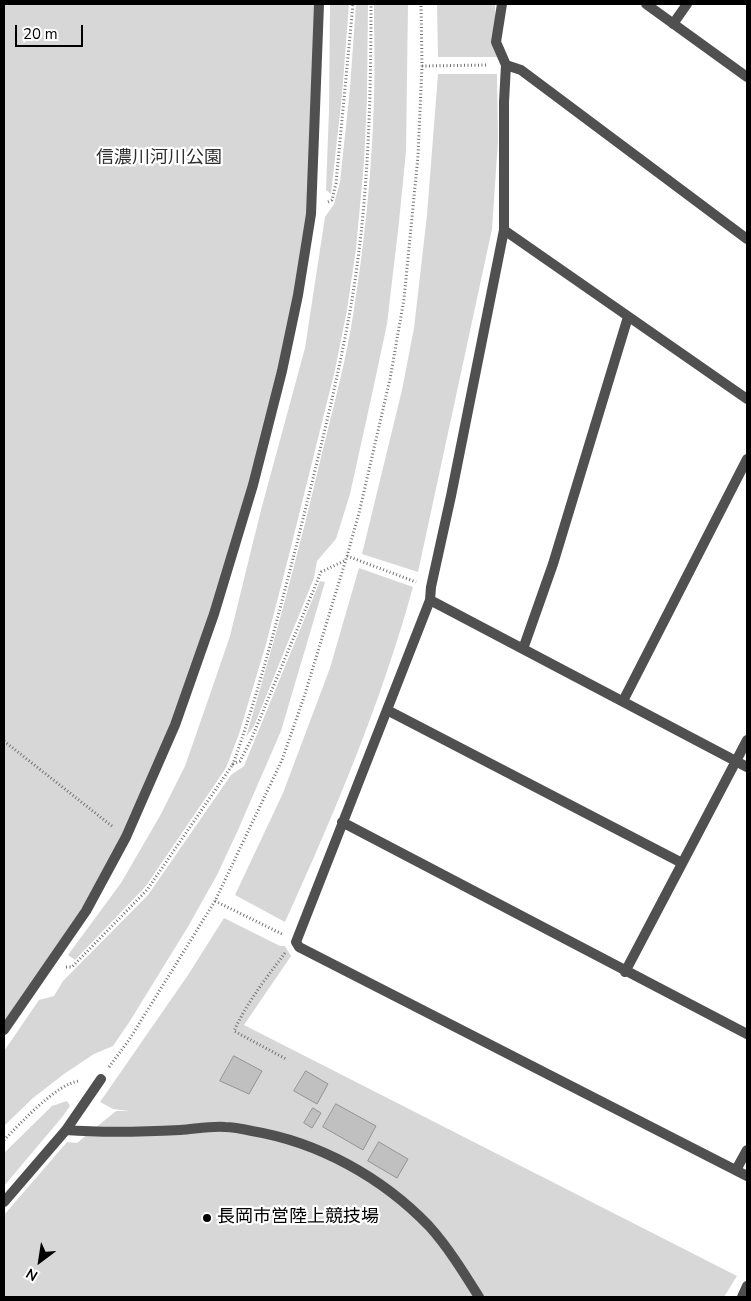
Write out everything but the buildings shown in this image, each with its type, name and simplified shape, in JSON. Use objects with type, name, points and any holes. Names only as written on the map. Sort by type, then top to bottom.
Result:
[{"type":"street","points":[[4,1030],[86,911],[126,837],[175,725],[214,614],[282,371],[298,295],[311,214],[319,4]]},
{"type":"street","points":[[502,4],[496,42],[506,65],[504,102],[504,230],[431,587],[430,600],[296,942],[299,947],[747,1176]]},
{"type":"street","points":[[646,4],[747,77]]},
{"type":"street","points":[[673,24],[687,4]]},
{"type":"street","points":[[506,65],[521,70],[747,238]]},
{"type":"street","points":[[504,230],[747,399]]},
{"type":"street","points":[[523,649],[553,564],[628,317]]},
{"type":"street","points":[[623,702],[747,459]]},
{"type":"street","points":[[430,600],[747,767]]},
{"type":"street","points":[[387,710],[682,863]]},
{"type":"street","points":[[626,972],[747,740]]},
{"type":"street","points":[[342,822],[747,1034]]},
{"type":"street","points":[[4,1202],[66,1130],[101,1078]]},
{"type":"street","points":[[66,1130],[102,1133],[182,1130],[226,1126],[279,1135],[306,1144],[339,1159],[368,1176],[402,1202],[429,1226],[458,1264],[479,1297]]},
{"type":"street","points":[[736,1170],[747,1150]]},
{"type":"street","points":[[742,1297],[747,1286]]},
{"type":"path","points":[[311,214],[332,200],[336,183],[353,4]]},
{"type":"path","points":[[48,966],[72,967],[147,890],[233,764],[242,738],[278,618],[339,367],[350,310],[360,246],[367,163],[371,97],[370,4]]},
{"type":"path","points":[[4,1140],[44,1102],[70,1082],[101,1078],[129,1040],[215,901],[282,760],[304,697],[347,556],[359,513],[390,379],[404,299],[418,156],[422,66],[421,4]]},
{"type":"path","points":[[422,66],[506,65]]},
{"type":"path","points":[[347,556],[431,587]]},
{"type":"path","points":[[233,764],[240,761],[250,740],[321,572],[345,561]]},
{"type":"path","points":[[4,741],[126,837]]},
{"type":"path","points":[[215,901],[282,934]]},
{"type":"path","points":[[286,1059],[234,1030],[262,983],[296,942]]},
{"type":"green space","name":"信濃川河川公園","points":[[4,4],[319,4],[311,214],[253,485],[175,725],[86,911],[4,1030]]},
{"type":"green space","points":[[330,4],[349,4],[342,95],[331,194],[326,190]]},
{"type":"green space","points":[[356,4],[368,4],[364,162],[356,249],[347,310],[335,370],[266,644],[239,734],[226,768],[146,886],[75,960],[68,955],[121,883],[161,814],[185,766],[230,636],[261,510],[305,348],[325,217],[334,204],[340,182],[350,88]]},
{"type":"green space","points":[[374,4],[408,4],[406,151],[387,324],[350,494],[336,539],[317,561],[314,578],[254,726],[246,737],[296,560],[340,381],[351,327],[365,230],[372,151]]},
{"type":"green space","points":[[437,4],[495,4],[497,57],[438,57]]},
{"type":"green space","points":[[438,74],[497,74],[498,141],[492,229],[418,572],[362,554],[402,390],[414,328],[427,215]]},
{"type":"green space","points":[[359,568],[413,587],[387,673],[356,757],[322,840],[285,922],[235,895],[283,793],[330,668]]},
{"type":"green space","points":[[320,581],[325,582],[281,731],[217,875],[189,925],[113,1046],[94,1054],[64,1074],[33,1098],[4,1126],[4,1051],[39,1000],[54,996],[63,981],[148,895],[231,775],[244,766]]},
{"type":"green space","points":[[224,918],[280,946],[285,946],[291,956],[244,1025],[737,1276],[724,1297],[4,1297],[4,1215],[67,1142],[77,1143],[116,1111],[129,1111],[113,1109],[100,1102],[188,975]]},
{"type":"green space","points":[[67,1101],[70,1106],[63,1116],[4,1186],[4,1153],[52,1106]]},
{"type":"place","name":"長岡市営陸上競技場","points":[[207,1218]]}]
